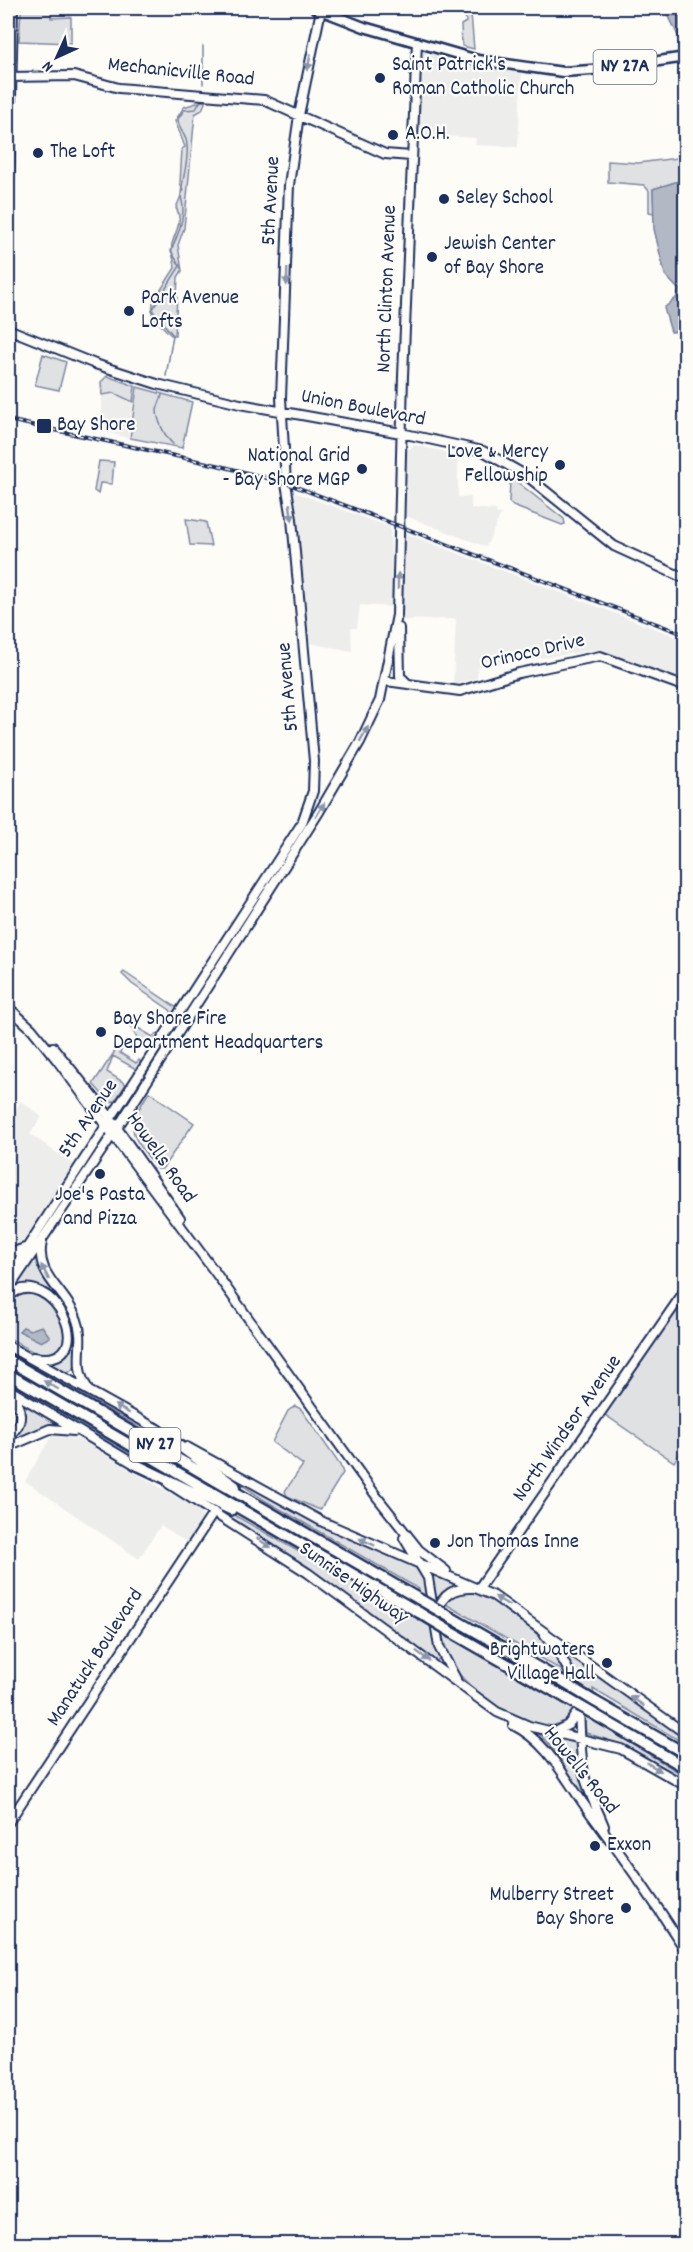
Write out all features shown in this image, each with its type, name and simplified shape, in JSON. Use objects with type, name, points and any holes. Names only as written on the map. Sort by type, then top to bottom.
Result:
[{"type":"highway","name":"Sunrise Highway","points":[[8,1360],[656,1737],[686,1752]]},
{"type":"highway","name":"Sunrise Highway","points":[[8,1374],[685,1768]]},
{"type":"highway","points":[[154,1428],[302,1531]]},
{"type":"highway","points":[[135,1464],[277,1530]]},
{"type":"main road","points":[[8,231],[13,8]]},
{"type":"main road","name":"NY 27A","points":[[318,9],[364,27],[478,60],[563,72],[605,69],[686,57]]},
{"type":"main road","name":"5th Avenue","points":[[8,1277],[302,823],[313,791],[314,761],[292,519],[286,483],[282,412],[289,185],[318,9]]},
{"type":"main road","name":"North Clinton Avenue","points":[[386,681],[397,616],[401,433],[417,42]]},
{"type":"main road","name":"Mechanicville Road","points":[[10,77],[74,76],[119,88],[257,99],[299,115],[356,143],[385,154],[411,156]]},
{"type":"main road","name":"Union Boulevard","points":[[8,329],[95,364],[154,383],[282,412],[401,433],[483,451],[505,461],[527,476],[614,546],[686,579]]},
{"type":"main road","points":[[397,616],[400,676],[410,685]]},
{"type":"main road","name":"Orinoco Drive","points":[[386,681],[460,691],[519,673],[600,656],[686,687]]},
{"type":"main road","name":"5th Avenue","points":[[8,1290],[115,1131],[304,835],[372,719],[386,681]]},
{"type":"main road","name":"Howells Road","points":[[8,1002],[28,1018],[159,1186],[205,1258],[377,1497],[421,1564],[431,1588],[437,1637],[443,1657],[464,1688]]},
{"type":"main road","name":"Howells Road","points":[[8,1006],[60,1059]]},
{"type":"main road","points":[[43,1236],[40,1262],[46,1276],[68,1302],[77,1318],[81,1341],[79,1373],[90,1390]]},
{"type":"main road","points":[[8,1254],[26,1247]]},
{"type":"main road","points":[[8,1297],[20,1289],[37,1291],[59,1308],[68,1324],[69,1340],[60,1353],[47,1359],[26,1355]]},
{"type":"main road","name":"North Windsor Avenue","points":[[479,1588],[686,1289]]},
{"type":"main road","name":"Sunrise Highway","points":[[8,1346],[302,1511],[479,1588],[534,1623],[614,1684],[686,1734]]},
{"type":"main road","points":[[8,1390],[19,1405],[21,1416],[18,1426],[8,1436]]},
{"type":"main road","name":"Sunrise Highway","points":[[8,1390],[214,1512],[324,1584],[497,1712],[522,1724],[621,1749],[686,1786]]},
{"type":"main road","points":[[8,1447],[50,1429],[79,1432]]},
{"type":"main road","name":"Howells Road","points":[[377,1497],[423,1554],[462,1581]]},
{"type":"main road","name":"Manatuck Boulevard","points":[[8,1823],[214,1512]]},
{"type":"main road","points":[[435,1617],[441,1602],[449,1593],[462,1588],[479,1588]]},
{"type":"main road","name":"Howells Road","points":[[534,1623],[567,1666],[576,1686],[581,1708],[581,1738],[587,1785],[606,1832]]},
{"type":"main road","points":[[553,1732],[568,1725],[581,1708]]},
{"type":"main road","name":"Howells Road","points":[[497,1712],[531,1736],[548,1752],[606,1832],[686,1951]]},
{"type":"shaded area","points":[[665,8],[685,8],[685,29],[683,28],[685,36],[679,38]]},
{"type":"shaded area","points":[[21,11],[51,11],[51,18],[71,17],[71,43],[19,41]]},
{"type":"shaded area","points":[[471,14],[474,49],[462,46],[461,25],[466,22],[465,15]]},
{"type":"shaded area","points":[[417,42],[478,60],[522,65],[518,147],[475,145],[476,138],[413,134]]},
{"type":"shaded area","points":[[206,100],[202,110],[195,114],[184,228],[178,245],[182,271],[178,277],[175,335],[171,335],[152,316],[153,302],[175,268],[172,246],[179,222],[176,208],[183,191],[180,183],[182,149],[185,147],[175,121],[184,107]]},
{"type":"shaded area","points":[[685,157],[685,179],[653,189],[654,213],[649,212],[649,191],[644,185],[608,182],[608,161],[638,163]]},
{"type":"shaded area","points":[[685,179],[686,282],[683,291],[685,331],[671,332],[664,308],[676,298],[679,290],[665,275],[654,229],[653,189]]},
{"type":"shaded area","points":[[43,354],[66,362],[59,390],[35,385]]},
{"type":"shaded area","points":[[107,376],[135,386],[133,402],[114,393],[102,395],[101,382]]},
{"type":"shaded area","points":[[137,387],[192,402],[182,448],[130,438]]},
{"type":"shaded area","points":[[114,393],[133,402],[128,438],[102,431],[102,395]]},
{"type":"shaded area","points":[[415,445],[458,455],[458,497],[471,497],[471,508],[496,510],[496,513],[501,514],[486,547],[406,516],[407,450]]},
{"type":"shaded area","points":[[99,461],[114,462],[112,484],[100,483],[98,494],[94,491]]},
{"type":"shaded area","points":[[516,481],[564,519],[565,524],[562,525],[513,506],[509,502],[510,482]]},
{"type":"shaded area","points":[[294,492],[390,527],[393,607],[360,605],[357,628],[351,628],[352,651],[308,643]]},
{"type":"shaded area","points":[[186,519],[206,522],[211,546],[190,545]]},
{"type":"shaded area","points":[[402,532],[685,640],[685,683],[597,650],[478,667],[477,678],[453,685],[456,619],[403,620]]},
{"type":"shaded area","points":[[124,972],[177,1008],[172,1015],[170,1010],[132,984],[122,974]]},
{"type":"shaded area","points":[[128,1022],[153,1037],[156,1034],[159,1035],[150,1048],[138,1040]]},
{"type":"shaded area","points":[[117,1048],[122,1048],[120,1053],[136,1063],[139,1060],[141,1062],[136,1069],[113,1056],[107,1072],[126,1084],[115,1101],[109,1102],[93,1084]]},
{"type":"shaded area","points":[[149,1092],[194,1123],[162,1169],[157,1169],[136,1139],[134,1132],[133,1125],[136,1116]]},
{"type":"shaded area","points":[[21,1101],[42,1117],[30,1134],[76,1166],[23,1245],[8,1250],[8,1121]]},
{"type":"shaded area","points":[[35,1254],[43,1276],[71,1316],[74,1324],[75,1367],[68,1373],[44,1361],[61,1354],[70,1344],[72,1331],[69,1318],[61,1305],[49,1294],[34,1288],[18,1286],[17,1283]]},
{"type":"shaded area","points":[[685,1289],[685,1445],[674,1462],[601,1412]]},
{"type":"shaded area","points":[[15,1293],[44,1298],[55,1308],[67,1336],[55,1352],[48,1355],[40,1354],[8,1337],[8,1303]]},
{"type":"shaded area","points":[[42,1326],[50,1337],[41,1342],[19,1331],[23,1327],[30,1330]]},
{"type":"shaded area","points":[[8,1348],[157,1435],[155,1437],[8,1351]]},
{"type":"shaded area","points":[[8,1381],[154,1467],[128,1456],[83,1431],[8,1384]]},
{"type":"shaded area","points":[[28,1406],[60,1425],[43,1428],[8,1443],[8,1439],[21,1427],[24,1409]]},
{"type":"shaded area","points":[[295,1406],[301,1409],[340,1465],[343,1473],[320,1510],[287,1496],[285,1491],[303,1465],[272,1442],[288,1411]]},
{"type":"shaded area","points":[[52,1435],[79,1439],[200,1511],[203,1519],[187,1543],[161,1525],[139,1559],[25,1481]]},
{"type":"shaded area","points":[[200,1457],[287,1506],[417,1566],[423,1576],[430,1599],[440,1659],[436,1661],[305,1566],[202,1500],[204,1498],[421,1621],[419,1589],[266,1501]]},
{"type":"shaded area","points":[[429,1572],[462,1585],[448,1589],[437,1606]]},
{"type":"shaded area","points":[[472,1590],[487,1597],[527,1625],[539,1636],[568,1674],[442,1602],[449,1594]]},
{"type":"shaded area","points":[[442,1633],[575,1710],[563,1722],[549,1726],[533,1724],[499,1709],[460,1675],[448,1655]]},
{"type":"shaded area","points":[[566,1651],[685,1736],[685,1744],[593,1689],[599,1724],[685,1776],[685,1780],[627,1746],[586,1733],[580,1681],[564,1653]]},
{"type":"shaded area","points":[[538,1733],[578,1740],[579,1763],[589,1803],[552,1747]]},
{"type":"waterway","points":[[203,46],[203,84]]},
{"type":"waterway","points":[[166,376],[173,335],[152,310],[180,266],[171,251],[182,220],[181,195],[187,151],[187,141],[178,119],[184,110],[196,109],[201,100]]},
{"type":"waterway","points":[[681,332],[682,340]]},
{"type":"waterway","points":[[162,395],[157,414],[164,433],[173,444]]},
{"type":"railway","points":[[8,420],[217,465],[286,483],[686,635]]},
{"type":"place","name":"Saint Patrick's Roman Catholic Church","points":[[380,78]]},
{"type":"place","name":"A.O.H.","points":[[393,135]]},
{"type":"place","name":"The Loft","points":[[38,153]]},
{"type":"place","name":"Seley School","points":[[444,199]]},
{"type":"place","name":"Jewish Center of Bay Shore","points":[[432,257]]},
{"type":"place","name":"Park Avenue Lofts","points":[[129,311]]},
{"type":"place","name":"Bay Shore","points":[[44,426]]},
{"type":"place","name":"Love & Mercy Fellowship","points":[[560,465]]},
{"type":"place","name":"National Grid - Bay Shore MGP","points":[[362,469]]},
{"type":"place","name":"Bay Shore Fire Department Headquarters","points":[[101,1032]]},
{"type":"place","name":"Joe's Pasta and Pizza","points":[[100,1174]]},
{"type":"place","name":"Jon Thomas Inne","points":[[435,1543]]},
{"type":"place","name":"Brightwaters Village Hall","points":[[607,1663]]},
{"type":"place","name":"Exxon","points":[[595,1846]]},
{"type":"place","name":"Mulberry Street Bay Shore","points":[[626,1908]]}]
